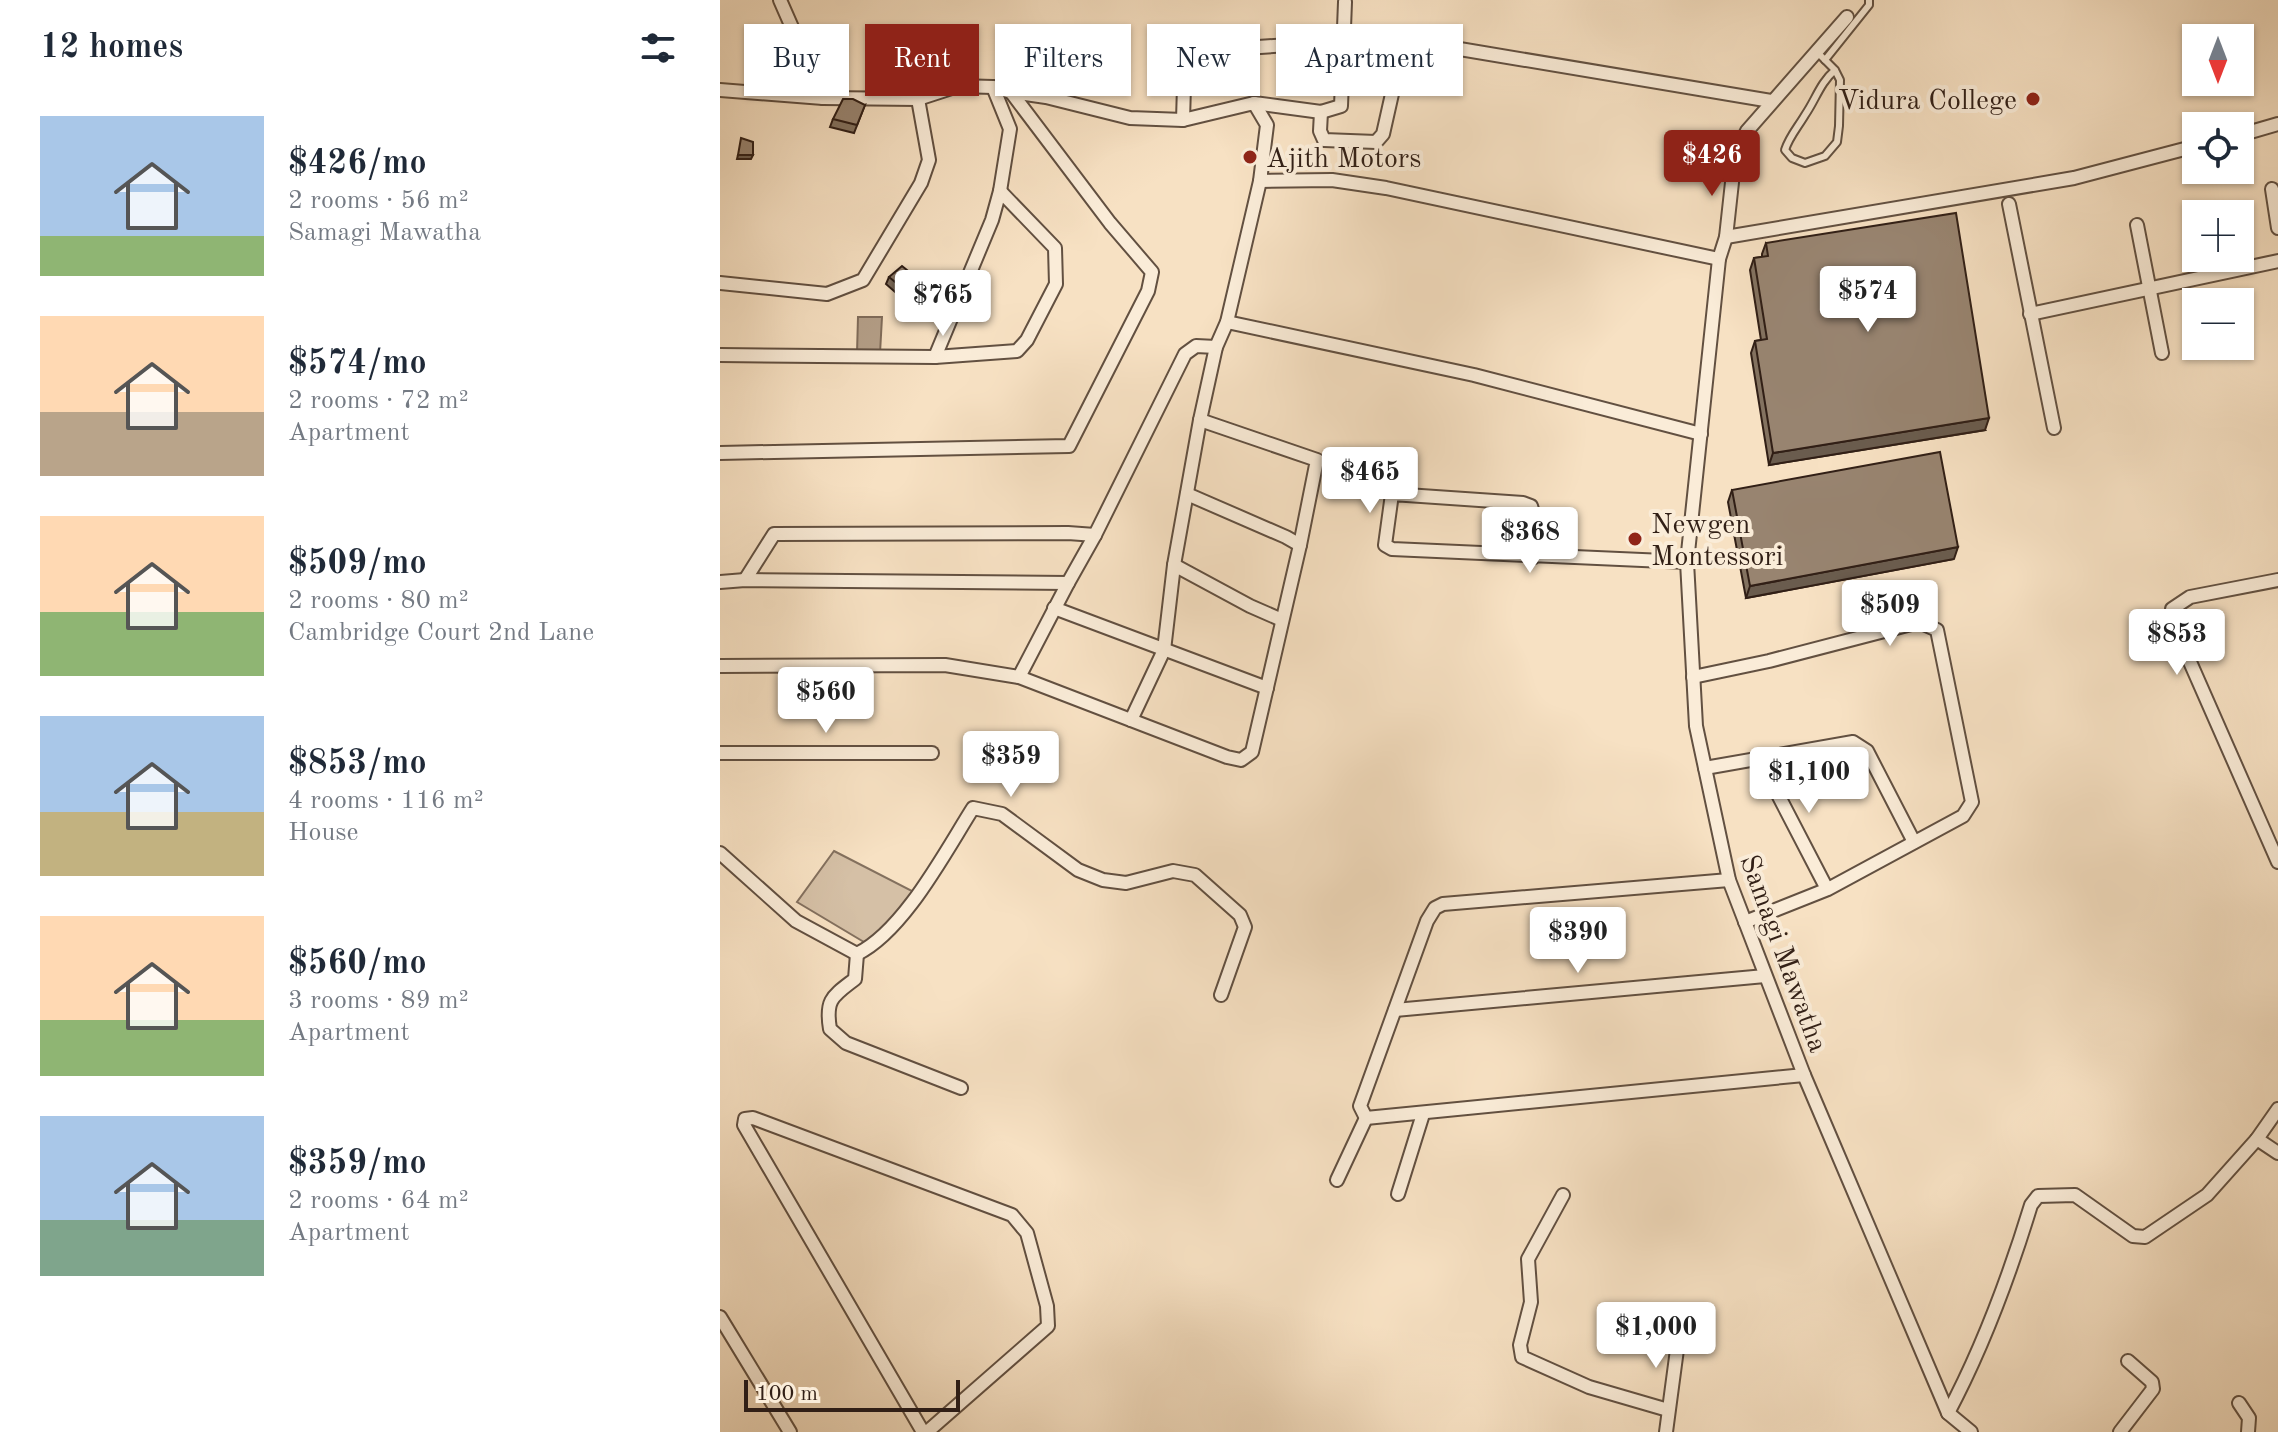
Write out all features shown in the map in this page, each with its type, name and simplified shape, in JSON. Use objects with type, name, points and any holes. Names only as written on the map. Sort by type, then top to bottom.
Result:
[{"type":"street","points":[[780,0],[823,98]]},
{"type":"street","points":[[1039,96],[1130,118],[1183,120],[1254,103],[1321,112],[1341,106],[1345,2]]},
{"type":"street","name":"Samagi Mawatha","points":[[1847,17],[1821,56],[1771,101],[1747,131],[1735,155],[1726,237],[1719,259],[1687,562],[1696,726],[1729,880],[1765,976],[1948,1413],[1971,1432]]},
{"type":"street","points":[[1321,112],[1320,131],[1324,140],[1376,142],[1383,134],[1403,45],[1412,41],[1771,101]]},
{"type":"street","points":[[1183,120],[1185,52],[1276,46]]},
{"type":"street","points":[[720,90],[823,98],[918,99],[958,86],[993,87],[1010,129],[1000,191],[992,220],[935,357]]},
{"type":"street","points":[[720,453],[1069,446],[1148,291],[1152,272],[1110,223],[1014,96]]},
{"type":"street","points":[[720,283],[827,294],[863,280],[921,183],[929,160],[918,99]]},
{"type":"street","points":[[1131,720],[1164,650],[1174,565],[1200,420],[1260,181],[1267,125],[1254,103]]},
{"type":"street","points":[[2254,131],[2278,124]]},
{"type":"street","points":[[1726,237],[2074,178],[2182,150]]},
{"type":"street","points":[[1260,181],[1332,180],[1386,188],[1719,259]]},
{"type":"street","points":[[2272,189],[2278,228]]},
{"type":"street","points":[[720,355],[935,357],[1017,351],[1027,340],[1056,284],[1055,248],[1000,191]]},
{"type":"street","points":[[2009,204],[2054,428]]},
{"type":"street","points":[[2137,225],[2162,353]]},
{"type":"street","points":[[2030,314],[2278,261]]},
{"type":"street","points":[[1227,322],[1474,375],[1701,434]]},
{"type":"street","points":[[1019,677],[1095,535],[1185,354],[1196,346],[1216,347]]},
{"type":"street","points":[[720,666],[945,665],[1019,677],[1241,760],[1252,752],[1317,460],[1200,420]]},
{"type":"street","points":[[1187,494],[1300,545]]},
{"type":"street","points":[[1534,557],[1534,516],[1531,506],[1392,494],[1385,545],[1392,549],[1534,557],[1687,562]]},
{"type":"street","points":[[745,580],[774,534],[1095,535]]},
{"type":"street","points":[[1174,565],[1282,620]]},
{"type":"street","points":[[2278,580],[2190,597],[2172,609],[2172,621],[2278,862]]},
{"type":"street","points":[[720,582],[1068,583]]},
{"type":"street","points":[[1054,608],[1267,688]]},
{"type":"street","points":[[1693,677],[1769,661],[1919,622],[1937,630],[1972,802],[1963,816],[1827,889],[1745,922]]},
{"type":"street","points":[[1705,768],[1853,742],[1867,751],[1914,842]]},
{"type":"street","points":[[720,753],[932,753]]},
{"type":"street","points":[[1759,758],[1827,889]]},
{"type":"street","points":[[857,954],[872,947],[918,896],[973,808],[1002,814],[1078,870],[1103,880],[1126,883],[1173,871],[1195,875],[1240,915],[1245,927],[1221,995]]},
{"type":"street","points":[[720,853],[796,921],[857,954]]},
{"type":"street","points":[[1366,1118],[1360,1106],[1427,921],[1435,908],[1443,904],[1729,880]]},
{"type":"street","points":[[857,954],[855,979],[832,996],[827,1010],[830,1029],[846,1043],[961,1088]]},
{"type":"street","points":[[1395,1010],[1765,976]]},
{"type":"street","points":[[1366,1118],[1804,1075]]},
{"type":"street","points":[[1948,1413],[1968,1375],[2010,1273],[2031,1205],[2038,1196],[2075,1195],[2133,1236],[2145,1237],[2207,1195],[2257,1139],[2278,1109]]},
{"type":"street","points":[[1398,1194],[1423,1114]]},
{"type":"street","points":[[753,1118],[1012,1215],[1027,1233],[1047,1306],[1048,1326],[925,1432],[744,1125],[745,1119],[753,1118]]},
{"type":"street","points":[[1337,1180],[1366,1118]]},
{"type":"street","points":[[2257,1139],[2278,1153]]},
{"type":"street","points":[[1563,1195],[1528,1259],[1531,1302],[1520,1345],[1522,1357],[1589,1387],[1668,1410]]},
{"type":"street","points":[[1666,1432],[1682,1312]]},
{"type":"street","points":[[720,1317],[790,1432]]},
{"type":"street","points":[[2120,1432],[2153,1389],[2152,1382],[2128,1361]]},
{"type":"street","points":[[2239,1403],[2249,1418],[2248,1432]]},
{"type":"lane","points":[[1835,70],[1823,80],[1807,112],[1787,141],[1785,150],[1792,158],[1805,163],[1825,156],[1837,142],[1840,80],[1835,70],[1821,56],[1869,5],[1869,0]]},
{"type":"shaded area","points":[[858,317],[882,317],[880,353],[857,353]]},
{"type":"shaded area","points":[[834,851],[914,892],[869,945],[797,902]]},
{"type":"building","points":[[843,99],[853,99],[865,105],[857,125],[833,119]]},
{"type":"building","points":[[741,138],[753,142],[753,155],[738,155]]},
{"type":"building","points":[[1956,213],[1989,418],[1773,453],[1755,341],[1767,339],[1754,258],[1768,256],[1766,243]]},
{"type":"building","points":[[902,266],[918,279],[906,291],[889,277]]},
{"type":"building","points":[[1940,452],[1958,547],[1750,586],[1732,490]]},
{"type":"place","name":"Vidura College","points":[[2033,99]]},
{"type":"place","name":"Ajith Motors","points":[[1250,157]]},
{"type":"place","name":"Newgen Montessori","points":[[1635,539]]}]
